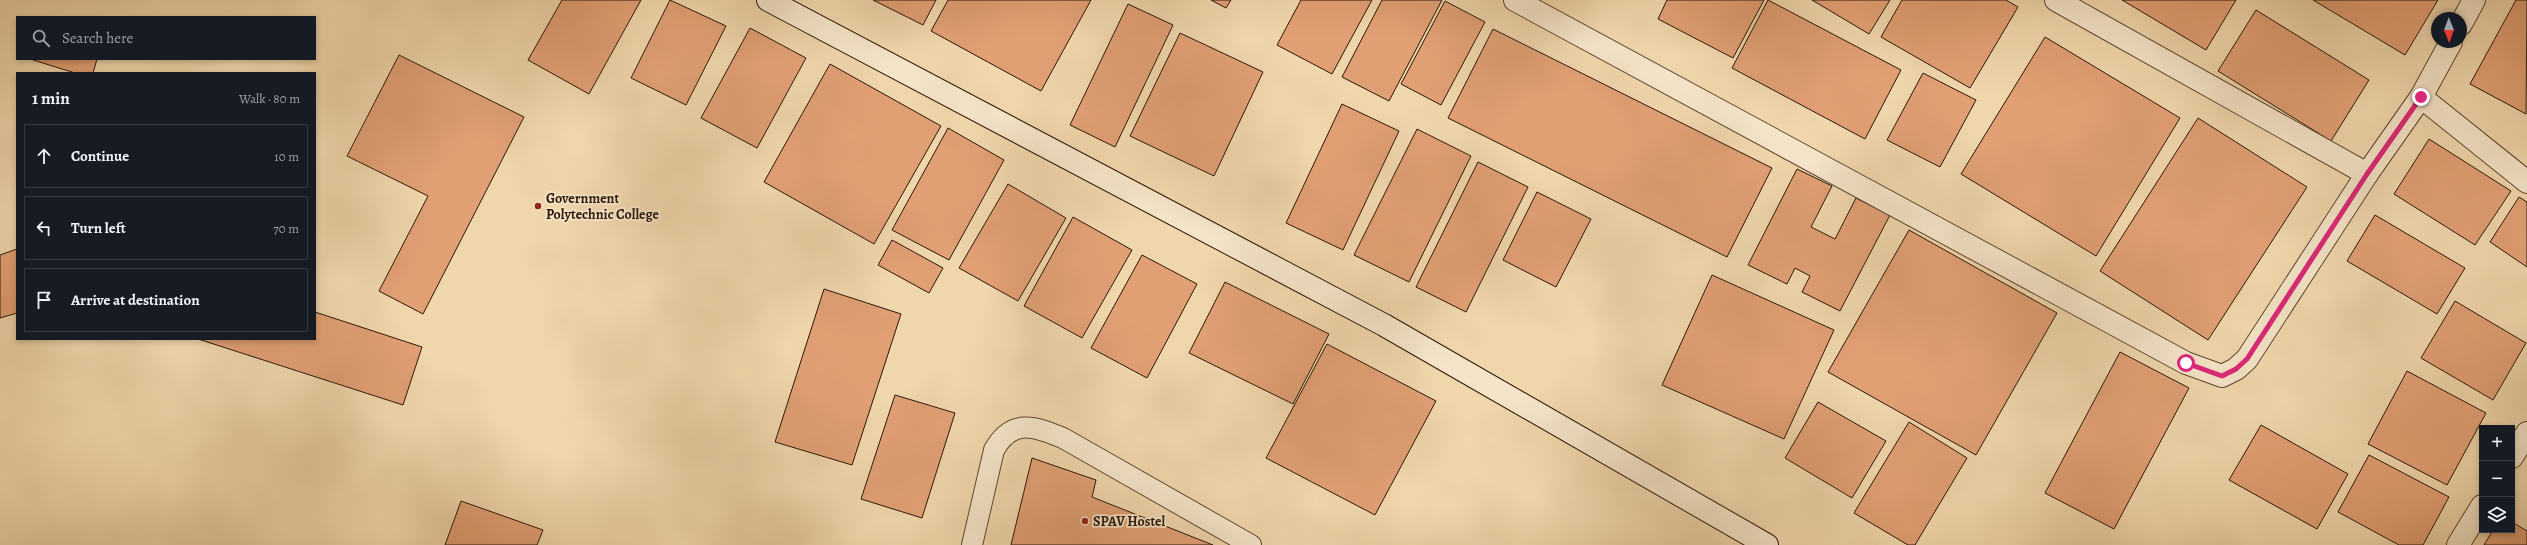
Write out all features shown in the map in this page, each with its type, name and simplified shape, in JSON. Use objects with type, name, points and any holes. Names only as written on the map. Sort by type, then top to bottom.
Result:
[{"type":"street","points":[[768,0],[1384,325],[1767,545]]},
{"type":"street","points":[[2056,0],[2367,174]]},
{"type":"street","points":[[2467,13],[2474,0]]},
{"type":"street","points":[[1523,2],[2186,363],[2222,376],[2236,369],[2247,359],[2367,174],[2421,97],[2448,48]]},
{"type":"street","points":[[2421,97],[2527,182]]},
{"type":"street","points":[[2515,452],[2527,433]]},
{"type":"street","points":[[2458,545],[2479,511]]},
{"type":"lane","points":[[972,545],[994,450],[1001,437],[1011,429],[1029,427],[1063,438],[1251,545]]},
{"type":"building","points":[[562,0],[641,0],[589,94],[528,60]]},
{"type":"building","points":[[670,0],[726,26],[686,105],[631,78]]},
{"type":"building","points":[[873,0],[936,0],[923,25]]},
{"type":"building","points":[[948,0],[1091,0],[1041,91],[931,31]]},
{"type":"building","points":[[1211,0],[1231,0],[1226,8]]},
{"type":"building","points":[[1301,0],[1372,0],[1332,74],[1277,45]]},
{"type":"building","points":[[1382,0],[1442,0],[1389,101],[1342,77]]},
{"type":"building","points":[[1667,0],[1764,0],[1733,58],[1658,19]]},
{"type":"building","points":[[1768,0],[1901,70],[1865,139],[1732,68]]},
{"type":"building","points":[[1812,0],[1890,0],[1869,34]]},
{"type":"building","points":[[1902,0],[2006,0],[2018,7],[1970,88],[1881,37]]},
{"type":"building","points":[[2122,0],[2236,0],[2206,50]]},
{"type":"building","points":[[2313,0],[2438,0],[2405,55]]},
{"type":"building","points":[[2516,0],[2527,0],[2526,114],[2470,84]]},
{"type":"building","points":[[1445,1],[1485,22],[1441,105],[1401,84]]},
{"type":"building","points":[[1128,4],[1173,25],[1115,147],[1070,125]]},
{"type":"building","points":[[2256,10],[2369,80],[2331,141],[2218,71]]},
{"type":"building","points":[[750,28],[806,58],[757,148],[701,118]]},
{"type":"building","points":[[1493,29],[1772,168],[1727,257],[1448,118]]},
{"type":"building","points":[[1180,33],[1263,72],[1214,176],[1130,136]]},
{"type":"building","points":[[2045,37],[2180,118],[2096,256],[1961,174]]},
{"type":"building","points":[[399,55],[524,117],[423,314],[379,291],[428,196],[347,156]]},
{"type":"building","points":[[33,60],[97,60],[93,72],[72,72]]},
{"type":"building","points":[[830,64],[941,126],[874,244],[764,182]]},
{"type":"building","points":[[1923,73],[1976,100],[1940,167],[1887,140]]},
{"type":"building","points":[[1342,104],[1399,131],[1343,250],[1286,223]]},
{"type":"building","points":[[2198,118],[2307,187],[2208,340],[2100,271]]},
{"type":"building","points":[[948,128],[1004,160],[949,260],[892,230]]},
{"type":"building","points":[[1417,129],[1471,156],[1409,282],[1354,255]]},
{"type":"building","points":[[2429,139],[2511,191],[2475,245],[2394,194]]},
{"type":"building","points":[[1478,162],[1528,187],[1466,312],[1416,287]]},
{"type":"building","points":[[1797,169],[1832,186],[1811,227],[1835,239],[1856,198],[1890,215],[1840,311],[1802,292],[1810,276],[1795,268],[1787,284],[1748,265]]},
{"type":"building","points":[[1008,184],[1066,218],[1018,301],[959,268]]},
{"type":"building","points":[[1537,192],[1591,219],[1556,287],[1503,260]]},
{"type":"building","points":[[2519,197],[2527,202],[2527,267],[2490,242]]},
{"type":"building","points":[[2375,215],[2465,268],[2437,314],[2347,261]]},
{"type":"building","points":[[1073,217],[1132,250],[1082,338],[1024,306]]},
{"type":"building","points":[[1909,230],[2057,313],[1976,455],[1828,372]]},
{"type":"building","points":[[892,240],[943,268],[929,293],[878,265]]},
{"type":"building","points":[[16,249],[16,313],[0,318],[0,255]]},
{"type":"building","points":[[1142,255],[1197,284],[1147,378],[1091,348]]},
{"type":"building","points":[[1712,275],[1834,330],[1784,439],[1662,385]]},
{"type":"building","points":[[1225,282],[1329,334],[1293,404],[1189,353]]},
{"type":"building","points":[[824,289],[901,314],[852,465],[775,442]]},
{"type":"building","points":[[2455,301],[2526,343],[2493,400],[2421,358]]},
{"type":"building","points":[[316,312],[422,347],[403,405],[201,340],[316,340]]},
{"type":"building","points":[[1327,344],[1436,401],[1375,515],[1266,458]]},
{"type":"building","points":[[2120,352],[2189,388],[2114,529],[2045,493]]},
{"type":"building","points":[[2407,371],[2486,413],[2447,485],[2368,444]]},
{"type":"building","points":[[895,395],[955,413],[922,518],[861,499]]},
{"type":"building","points":[[1818,402],[1886,441],[1852,498],[1785,458]]},
{"type":"building","points":[[1909,422],[1967,458],[1915,545],[1908,545],[1854,513]]},
{"type":"building","points":[[2261,425],[2348,474],[2317,529],[2229,480]]},
{"type":"building","points":[[2369,455],[2449,497],[2423,545],[2399,545],[2338,512]]},
{"type":"building","name":"SPAV Hostel","points":[[1032,458],[1096,480],[1092,497],[1213,545],[1011,545]]},
{"type":"building","points":[[461,501],[543,530],[537,545],[445,545]]},
{"type":"building","points":[[2515,524],[2527,531],[2527,545],[2484,545],[2491,533],[2515,533]]},
{"type":"place","name":"Government Polytechnic College","points":[[538,206]]},
{"type":"place","name":"SPAV Hostel","points":[[1085,521]]},
{"type":"route","points":[[2186,363],[2205,372],[2222,376],[2236,369],[2247,359],[2367,174],[2421,97]]}]
